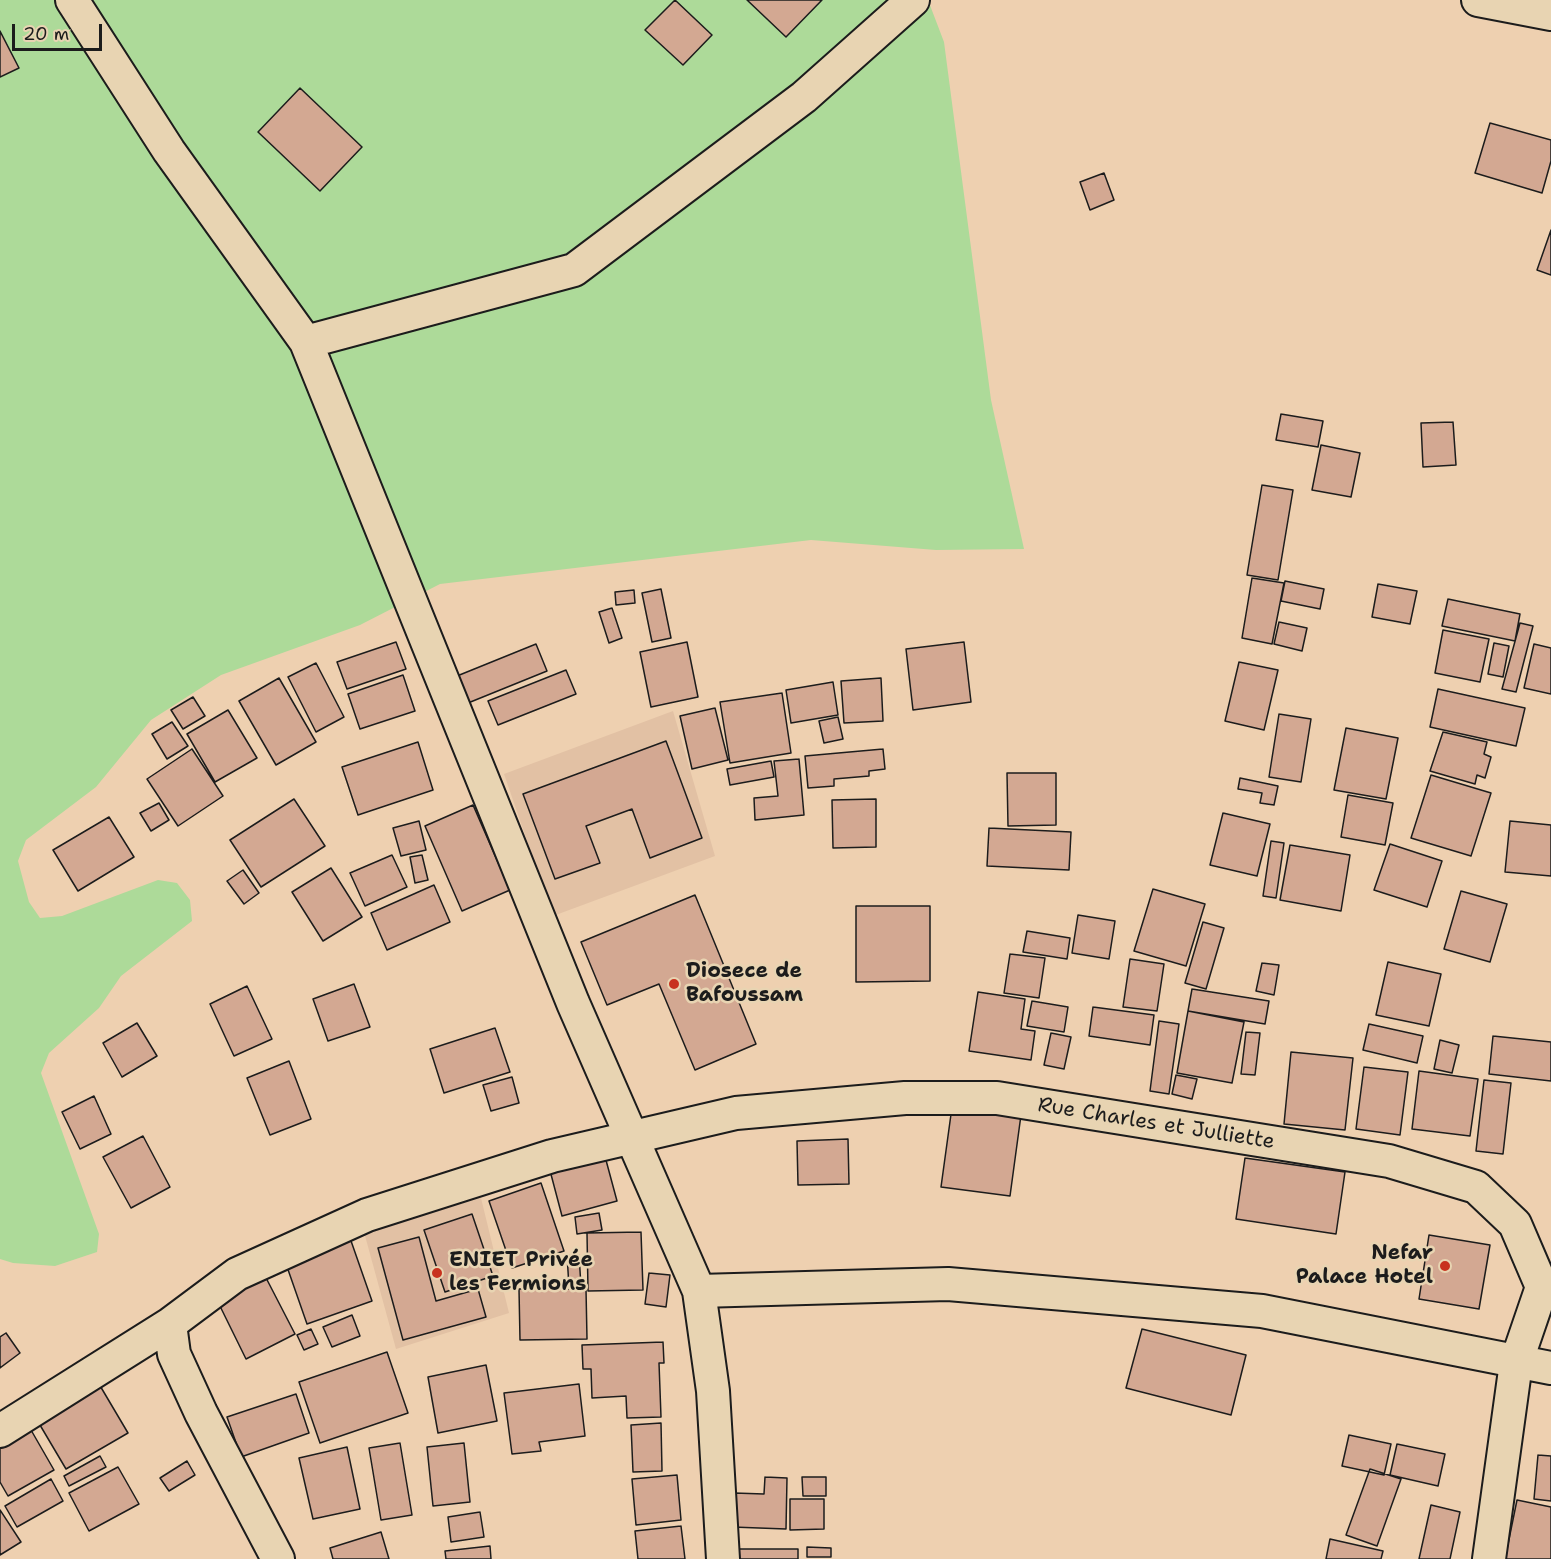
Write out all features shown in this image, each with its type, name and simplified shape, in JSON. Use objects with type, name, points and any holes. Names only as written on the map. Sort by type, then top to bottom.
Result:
[{"type":"street","points":[[72,0],[169,151],[306,342],[573,1003],[633,1135],[699,1291],[713,1391],[723,1559]]},
{"type":"street","points":[[306,342],[574,270],[804,97],[913,0]]},
{"type":"street","points":[[1478,0],[1551,14]]},
{"type":"street","name":"Rue Charles et Julliette","points":[[0,1431],[170,1324],[237,1274],[367,1215],[552,1156],[633,1135],[736,1113],[905,1098],[997,1098],[1389,1161],[1476,1187],[1515,1224],[1542,1287],[1516,1363],[1490,1559]]},
{"type":"street","points":[[699,1291],[948,1284],[1250,1310],[1551,1368]]},
{"type":"street","points":[[170,1324],[174,1354],[196,1404],[278,1559]]},
{"type":"shaded area","points":[[673,711],[715,856],[553,916],[504,774]]},
{"type":"shaded area","name":"ENIET Privée les Fermions","points":[[481,1198],[509,1313],[396,1349],[364,1232]]},
{"type":"green space","points":[[0,0],[928,0],[944,42],[991,400],[1024,549],[936,550],[811,540],[440,584],[360,625],[221,675],[151,720],[96,787],[26,840],[18,861],[29,902],[40,918],[62,916],[158,880],[177,883],[190,900],[192,921],[121,976],[99,1008],[49,1053],[41,1073],[99,1234],[97,1252],[55,1266],[13,1263],[0,1259]]},
{"type":"building","points":[[675,0],[712,35],[683,65],[645,30]]},
{"type":"building","points":[[747,0],[822,0],[786,37]]},
{"type":"building","points":[[0,31],[19,68],[0,77]]},
{"type":"building","points":[[300,88],[362,147],[320,191],[258,132]]},
{"type":"building","points":[[1490,123],[1551,140],[1551,161],[1542,193],[1475,173]]},
{"type":"building","points":[[1104,173],[1114,200],[1090,210],[1080,182]]},
{"type":"building","points":[[1551,230],[1551,275],[1537,270]]},
{"type":"building","points":[[1281,414],[1323,421],[1318,447],[1276,440]]},
{"type":"building","points":[[1453,422],[1456,465],[1423,467],[1421,423]]},
{"type":"building","points":[[1321,445],[1360,453],[1351,497],[1312,490]]},
{"type":"building","points":[[1262,485],[1293,490],[1278,580],[1247,575]]},
{"type":"building","points":[[1252,578],[1284,583],[1272,644],[1242,638]]},
{"type":"building","points":[[1285,581],[1324,589],[1320,609],[1281,601]]},
{"type":"building","points":[[1378,584],[1417,591],[1410,624],[1372,617]]},
{"type":"building","points":[[661,589],[671,638],[652,642],[642,593]]},
{"type":"building","points":[[634,590],[635,603],[616,605],[615,592]]},
{"type":"building","points":[[1448,599],[1520,614],[1515,641],[1442,626]]},
{"type":"building","points":[[612,608],[622,638],[609,643],[599,612]]},
{"type":"building","points":[[1279,622],[1307,628],[1302,651],[1274,644]]},
{"type":"building","points":[[1520,623],[1533,626],[1516,692],[1502,689]]},
{"type":"building","points":[[1443,630],[1489,639],[1480,682],[1435,673]]},
{"type":"building","points":[[396,642],[406,669],[347,689],[337,662]]},
{"type":"building","points":[[687,642],[698,697],[651,707],[640,652]]},
{"type":"building","points":[[964,642],[971,702],[913,710],[906,649]]},
{"type":"building","points":[[1494,643],[1509,646],[1503,677],[1488,674]]},
{"type":"building","points":[[536,644],[547,671],[468,703],[457,676]]},
{"type":"building","points":[[1534,644],[1551,648],[1551,694],[1524,688]]},
{"type":"building","points":[[1239,662],[1278,670],[1264,730],[1225,721]]},
{"type":"building","points":[[316,663],[344,717],[316,732],[288,677]]},
{"type":"building","points":[[566,670],[576,694],[498,725],[488,701]]},
{"type":"building","points":[[403,675],[415,711],[360,729],[348,694]]},
{"type":"building","points":[[279,678],[316,742],[276,765],[239,701]]},
{"type":"building","points":[[881,678],[883,721],[844,723],[841,681]]},
{"type":"building","points":[[833,682],[838,715],[791,723],[786,690]]},
{"type":"building","points":[[1438,689],[1525,708],[1516,746],[1430,727]]},
{"type":"building","points":[[782,693],[791,753],[730,763],[720,702]]},
{"type":"building","points":[[193,697],[205,716],[183,729],[171,710]]},
{"type":"building","points":[[715,708],[728,760],[692,769],[680,716]]},
{"type":"building","points":[[228,710],[257,758],[215,782],[187,734]]},
{"type":"building","points":[[1279,714],[1311,719],[1301,782],[1269,777]]},
{"type":"building","points":[[838,717],[843,739],[824,743],[819,721]]},
{"type":"building","points":[[172,722],[188,746],[167,759],[152,734]]},
{"type":"building","points":[[1346,728],[1398,738],[1386,799],[1334,790]]},
{"type":"building","points":[[1443,732],[1487,742],[1484,754],[1491,757],[1485,778],[1477,775],[1475,784],[1430,771]]},
{"type":"building","points":[[666,741],[702,838],[650,858],[632,809],[586,826],[600,863],[555,879],[523,794]]},
{"type":"building","points":[[418,742],[433,790],[358,815],[342,767]]},
{"type":"building","points":[[192,749],[223,796],[178,826],[147,779]]},
{"type":"building","points":[[883,749],[885,769],[869,771],[869,776],[834,779],[834,786],[808,788],[805,756]]},
{"type":"building","points":[[799,759],[804,815],[755,820],[754,798],[778,796],[774,761]]},
{"type":"building","points":[[771,761],[774,777],[730,785],[727,769]]},
{"type":"building","points":[[1007,773],[1056,773],[1056,825],[1008,826]]},
{"type":"building","points":[[1431,775],[1491,793],[1471,856],[1411,838]]},
{"type":"building","points":[[1240,778],[1278,786],[1274,805],[1260,803],[1262,793],[1238,789]]},
{"type":"building","points":[[1348,795],[1393,803],[1385,845],[1341,837]]},
{"type":"building","points":[[294,799],[325,846],[261,887],[230,840]]},
{"type":"building","points":[[876,799],[876,847],[833,848],[832,800]]},
{"type":"building","points":[[159,803],[169,820],[151,831],[140,813]]},
{"type":"building","points":[[473,805],[510,890],[462,911],[425,826]]},
{"type":"building","points":[[1223,813],[1270,824],[1257,876],[1210,865]]},
{"type":"building","points":[[109,817],[134,857],[78,891],[53,850]]},
{"type":"building","points":[[419,821],[426,850],[401,856],[393,828]]},
{"type":"building","points":[[1510,821],[1551,825],[1551,876],[1505,872]]},
{"type":"building","points":[[989,828],[1071,832],[1069,870],[987,866]]},
{"type":"building","points":[[1271,841],[1284,843],[1276,898],[1263,896]]},
{"type":"building","points":[[1390,844],[1442,861],[1427,907],[1374,890]]},
{"type":"building","points":[[1290,845],[1350,855],[1341,911],[1280,900]]},
{"type":"building","points":[[392,855],[407,887],[365,906],[350,873]]},
{"type":"building","points":[[422,855],[428,880],[415,883],[410,857]]},
{"type":"building","points":[[331,868],[362,917],[323,941],[292,892]]},
{"type":"building","points":[[243,870],[259,893],[244,904],[227,881]]},
{"type":"building","points":[[434,885],[450,922],[387,950],[371,913]]},
{"type":"building","points":[[1153,889],[1205,904],[1186,966],[1134,951]]},
{"type":"building","points":[[1461,891],[1507,904],[1490,962],[1444,949]]},
{"type":"building","points":[[695,895],[756,1044],[695,1070],[659,984],[607,1005],[581,942]]},
{"type":"building","points":[[856,906],[930,906],[930,981],[856,982]]},
{"type":"building","points":[[1078,915],[1115,921],[1109,959],[1072,953]]},
{"type":"building","points":[[1203,922],[1224,928],[1206,989],[1185,983]]},
{"type":"building","points":[[1027,931],[1070,938],[1067,959],[1023,952]]},
{"type":"building","points":[[1010,954],[1045,958],[1039,998],[1004,993]]},
{"type":"building","points":[[1130,959],[1164,964],[1157,1011],[1123,1007]]},
{"type":"building","points":[[1388,962],[1441,974],[1429,1026],[1376,1015]]},
{"type":"building","points":[[1262,963],[1279,965],[1274,995],[1256,991]]},
{"type":"building","points":[[354,984],[370,1027],[328,1041],[313,999]]},
{"type":"building","points":[[247,986],[272,1039],[234,1056],[210,1004]]},
{"type":"building","points":[[1192,989],[1269,1001],[1265,1024],[1188,1011]]},
{"type":"building","points":[[978,992],[1025,999],[1021,1029],[1035,1031],[1031,1060],[969,1051]]},
{"type":"building","points":[[1032,1001],[1068,1007],[1064,1032],[1027,1026]]},
{"type":"building","points":[[1093,1007],[1154,1015],[1150,1045],[1089,1036]]},
{"type":"building","points":[[1188,1011],[1244,1022],[1232,1083],[1177,1073]]},
{"type":"building","points":[[1159,1021],[1179,1024],[1169,1094],[1150,1091]]},
{"type":"building","points":[[137,1023],[157,1056],[122,1077],[103,1043]]},
{"type":"building","points":[[1369,1024],[1423,1036],[1417,1063],[1363,1050]]},
{"type":"building","points":[[495,1028],[510,1072],[444,1093],[430,1049]]},
{"type":"building","points":[[1246,1032],[1260,1033],[1255,1075],[1241,1074]]},
{"type":"building","points":[[1051,1033],[1071,1037],[1064,1069],[1044,1065]]},
{"type":"building","points":[[1493,1036],[1551,1042],[1551,1081],[1489,1074]]},
{"type":"building","points":[[1440,1040],[1459,1045],[1452,1073],[1434,1069]]},
{"type":"building","points":[[1291,1052],[1353,1058],[1345,1130],[1284,1124]]},
{"type":"building","points":[[289,1061],[311,1119],[270,1135],[247,1078]]},
{"type":"building","points":[[1364,1067],[1408,1072],[1400,1135],[1356,1129]]},
{"type":"building","points":[[1419,1071],[1478,1079],[1470,1136],[1412,1129]]},
{"type":"building","points":[[1176,1075],[1197,1079],[1192,1099],[1172,1094]]},
{"type":"building","points":[[512,1077],[519,1103],[491,1111],[483,1085]]},
{"type":"building","points":[[1484,1080],[1511,1083],[1503,1154],[1476,1151]]},
{"type":"building","points":[[94,1096],[111,1134],[80,1149],[62,1112]]},
{"type":"building","points":[[952,1107],[1021,1115],[1010,1196],[941,1187]]},
{"type":"building","points":[[143,1136],[170,1187],[131,1208],[103,1157]]},
{"type":"building","points":[[848,1139],[849,1184],[798,1185],[797,1141]]},
{"type":"building","points":[[603,1149],[617,1201],[562,1216],[548,1163]]},
{"type":"building","points":[[1245,1158],[1345,1172],[1336,1234],[1236,1219]]},
{"type":"building","points":[[541,1183],[564,1251],[512,1268],[489,1201]]},
{"type":"building","points":[[599,1213],[602,1230],[577,1234],[575,1217]]},
{"type":"building","points":[[472,1214],[493,1276],[445,1292],[424,1230]]},
{"type":"building","points":[[641,1232],[643,1290],[588,1291],[587,1233]]},
{"type":"building","points":[[1429,1235],[1490,1245],[1479,1309],[1419,1299]]},
{"type":"building","points":[[419,1237],[436,1301],[478,1289],[486,1317],[403,1340],[378,1248]]},
{"type":"building","points":[[350,1238],[372,1301],[307,1324],[285,1261]]},
{"type":"building","points":[[567,1255],[579,1255],[581,1286],[569,1287]]},
{"type":"building","points":[[263,1272],[295,1334],[246,1359],[215,1296]]},
{"type":"building","points":[[649,1273],[670,1275],[666,1307],[645,1304]]},
{"type":"building","points":[[519,1289],[586,1289],[587,1339],[520,1340]]},
{"type":"building","points":[[352,1315],[360,1336],[332,1347],[323,1327]]},
{"type":"building","points":[[311,1329],[318,1344],[304,1350],[297,1335]]},
{"type":"building","points":[[1142,1329],[1246,1355],[1231,1415],[1126,1388]]},
{"type":"building","points":[[6,1333],[20,1353],[0,1368],[0,1337]]},
{"type":"building","points":[[663,1342],[664,1363],[659,1363],[661,1417],[627,1418],[626,1396],[592,1398],[591,1369],[583,1369],[582,1345]]},
{"type":"building","points":[[387,1352],[408,1413],[320,1443],[299,1382]]},
{"type":"building","points":[[486,1365],[497,1421],[438,1433],[428,1377]]},
{"type":"building","points":[[99,1384],[128,1433],[66,1469],[37,1420]]},
{"type":"building","points":[[579,1384],[585,1436],[539,1442],[541,1451],[512,1454],[504,1393]]},
{"type":"building","points":[[296,1394],[309,1433],[241,1457],[227,1417]]},
{"type":"building","points":[[661,1423],[662,1471],[633,1472],[631,1425]]},
{"type":"building","points":[[31,1430],[54,1470],[8,1496],[0,1482],[0,1448]]},
{"type":"building","points":[[1349,1435],[1391,1444],[1384,1475],[1342,1466]]},
{"type":"building","points":[[400,1443],[412,1515],[381,1520],[369,1448]]},
{"type":"building","points":[[464,1443],[470,1502],[433,1506],[427,1447]]},
{"type":"building","points":[[1397,1444],[1445,1454],[1438,1486],[1390,1475]]},
{"type":"building","points":[[347,1447],[360,1509],[313,1519],[299,1458]]},
{"type":"building","points":[[1538,1455],[1551,1456],[1551,1501],[1534,1499]]},
{"type":"building","points":[[100,1456],[106,1467],[69,1486],[64,1476]]},
{"type":"building","points":[[187,1461],[195,1475],[169,1491],[160,1478]]},
{"type":"building","points":[[118,1467],[139,1504],[89,1531],[69,1493]]},
{"type":"building","points":[[1370,1469],[1401,1479],[1377,1546],[1346,1535]]},
{"type":"building","points":[[677,1475],[681,1520],[636,1525],[632,1479]]},
{"type":"building","points":[[765,1477],[787,1478],[786,1529],[732,1527],[734,1493],[764,1494]]},
{"type":"building","points":[[802,1477],[826,1477],[826,1496],[803,1496]]},
{"type":"building","points":[[51,1479],[63,1501],[17,1527],[5,1506]]},
{"type":"building","points":[[790,1499],[824,1499],[824,1529],[790,1530]]},
{"type":"building","points":[[1517,1500],[1551,1507],[1551,1559],[1505,1559]]},
{"type":"building","points":[[1431,1505],[1460,1512],[1450,1559],[1419,1559]]},
{"type":"building","points":[[0,1510],[21,1542],[0,1555]]},
{"type":"building","points":[[480,1512],[484,1537],[451,1542],[448,1517]]},
{"type":"building","points":[[681,1526],[685,1559],[638,1559],[635,1531]]},
{"type":"building","points":[[381,1532],[389,1559],[333,1559],[330,1548]]},
{"type":"building","points":[[1330,1539],[1383,1551],[1381,1559],[1326,1559]]},
{"type":"building","points":[[490,1546],[491,1559],[446,1559],[445,1551]]},
{"type":"building","points":[[807,1547],[831,1548],[831,1557],[807,1557]]},
{"type":"building","points":[[739,1549],[798,1549],[798,1559],[739,1559]]},
{"type":"place","name":"Diosece de Bafoussam","points":[[674,984]]},
{"type":"place","name":"Nefar Palace Hotel","points":[[1445,1266]]},
{"type":"place","name":"ENIET Privée les Fermions","points":[[437,1273]]}]
